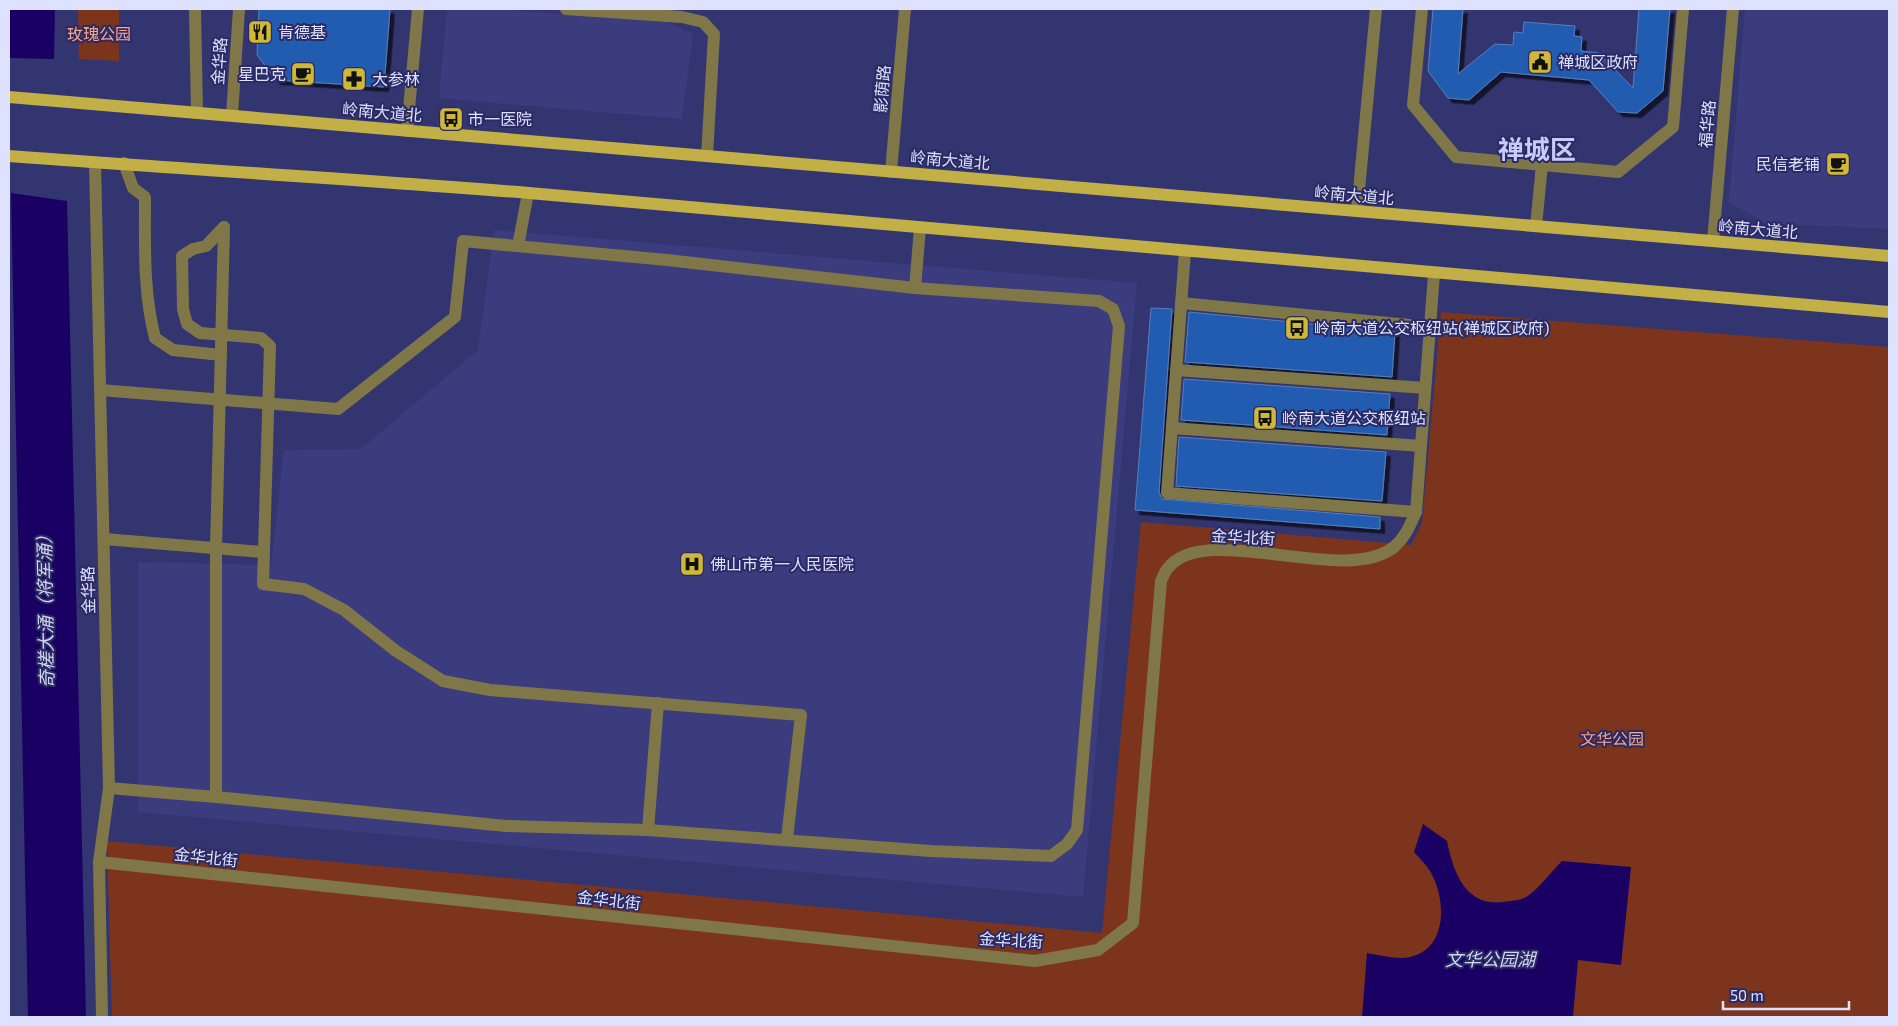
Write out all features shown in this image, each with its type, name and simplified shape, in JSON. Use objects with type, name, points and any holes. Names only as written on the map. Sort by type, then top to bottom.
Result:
[{"type":"main road","name":"岭南大道北","points":[[9,97],[1889,256]]},
{"type":"main road","points":[[9,156],[528,193],[1434,274],[1889,312]]},
{"type":"street","points":[[196,9],[197,113]]},
{"type":"street","name":"金华路","points":[[232,115],[239,9]]},
{"type":"street","points":[[407,130],[418,9]]},
{"type":"street","points":[[566,9],[682,17],[703,22],[714,34],[707,156]]},
{"type":"street","name":"影荫路","points":[[891,172],[905,9]]},
{"type":"street","points":[[1357,211],[1376,9]]},
{"type":"street","points":[[1422,9],[1413,105],[1456,157],[1618,172],[1672,127],[1683,9]]},
{"type":"street","name":"福华路","points":[[1713,241],[1733,9]]},
{"type":"street","name":"金华路","points":[[95,162],[109,788],[99,862],[102,1017]]},
{"type":"street","points":[[124,163],[134,188],[145,197],[146,276],[150,320],[155,338],[173,350],[222,355]]},
{"type":"street","points":[[1536,226],[1542,165]]},
{"type":"street","points":[[518,246],[528,193]]},
{"type":"street","points":[[216,797],[216,548],[222,355],[222,334],[224,227],[206,246],[193,249],[182,256],[183,309],[187,324],[200,332],[222,334],[261,338],[270,346],[263,584],[304,589],[344,610],[396,651],[443,681],[490,690],[801,715],[787,839]]},
{"type":"street","points":[[914,288],[920,228]]},
{"type":"street","points":[[100,390],[338,409],[455,317],[463,240],[914,288],[1099,301],[1113,309],[1119,326],[1076,830],[1067,844],[1051,856],[932,852],[787,839],[648,830],[506,826],[109,788]]},
{"type":"street","points":[[1185,251],[1167,493],[1416,512]]},
{"type":"street","name":"金华北街","points":[[99,862],[1035,961],[1098,950],[1134,923],[1161,581],[1168,567],[1179,559],[1197,552],[1218,550],[1346,560],[1365,559],[1383,555],[1395,547],[1407,533],[1416,512],[1434,274]]},
{"type":"street","points":[[1181,303],[1430,327]]},
{"type":"street","points":[[1176,370],[1425,388]]},
{"type":"street","points":[[1172,428],[1421,446]]},
{"type":"street","points":[[104,539],[263,552]]},
{"type":"street","points":[[648,830],[658,703]]},
{"type":"shaded area","points":[[447,9],[494,9],[667,22],[693,34],[682,119],[439,98]]},
{"type":"shaded area","points":[[1745,9],[1889,9],[1889,229],[1765,223],[1729,202]]},
{"type":"shaded area","name":"佛山市第一人民医院","points":[[494,230],[1137,283],[1083,897],[138,812],[138,562],[271,565],[284,450],[361,449],[478,350]]},
{"type":"green space","name":"玫瑰公园","points":[[78,9],[119,9],[119,61],[79,59]]},
{"type":"green space","name":"文华公园","points":[[1441,312],[1889,347],[1889,1017],[112,1017],[107,841],[1102,933],[1141,522],[1411,545],[1422,523]]},
{"type":"water","points":[[9,9],[55,9],[54,59],[9,58]]},
{"type":"water","name":"奇槎大涌（将军涌）","points":[[11,193],[67,201],[86,1017],[28,1017]]},
{"type":"water","name":"文华公园湖","points":[[1423,824],[1447,841],[1457,875],[1463,885],[1479,899],[1490,902],[1513,901],[1526,897],[1562,861],[1631,867],[1621,965],[1578,960],[1573,1017],[1362,1017],[1367,953],[1395,958],[1410,957],[1422,952],[1431,944],[1437,934],[1441,909],[1436,884],[1427,867],[1414,852]]},
{"type":"building","points":[[259,9],[390,9],[384,87],[276,80],[257,55]]},
{"type":"building","name":"禅城区政府","points":[[1433,9],[1463,9],[1458,74],[1495,44],[1513,45],[1514,32],[1523,33],[1524,22],[1575,26],[1574,36],[1582,37],[1581,51],[1599,53],[1633,88],[1639,9],[1670,9],[1663,91],[1637,113],[1618,112],[1589,80],[1501,72],[1469,100],[1448,98],[1428,71]]},
{"type":"building","points":[[1151,308],[1172,309],[1159,492],[1162,499],[1380,517],[1380,529],[1135,510]]},
{"type":"building","points":[[1189,312],[1395,332],[1392,377],[1185,362]]},
{"type":"building","points":[[1184,379],[1390,394],[1387,435],[1181,420]]},
{"type":"building","points":[[1179,437],[1386,452],[1382,501],[1176,486]]},
{"type":"place","name":"肯德基","points":[[260,32]]},
{"type":"place","name":"禅城区政府","points":[[1540,62]]},
{"type":"place","name":"星巴克","points":[[303,74]]},
{"type":"place","name":"大参林","points":[[354,79]]},
{"type":"place","name":"市一医院","points":[[451,119]]},
{"type":"place","name":"民信老铺","points":[[1838,164]]},
{"type":"place","name":"岭南大道公交枢纽站(禅城区政府)","points":[[1297,328]]},
{"type":"place","name":"岭南大道公交枢纽站","points":[[1265,418]]},
{"type":"place","name":"佛山市第一人民医院","points":[[692,564]]},
{"type":"district","name":"禅城区","points":[[1537,150]]}]
